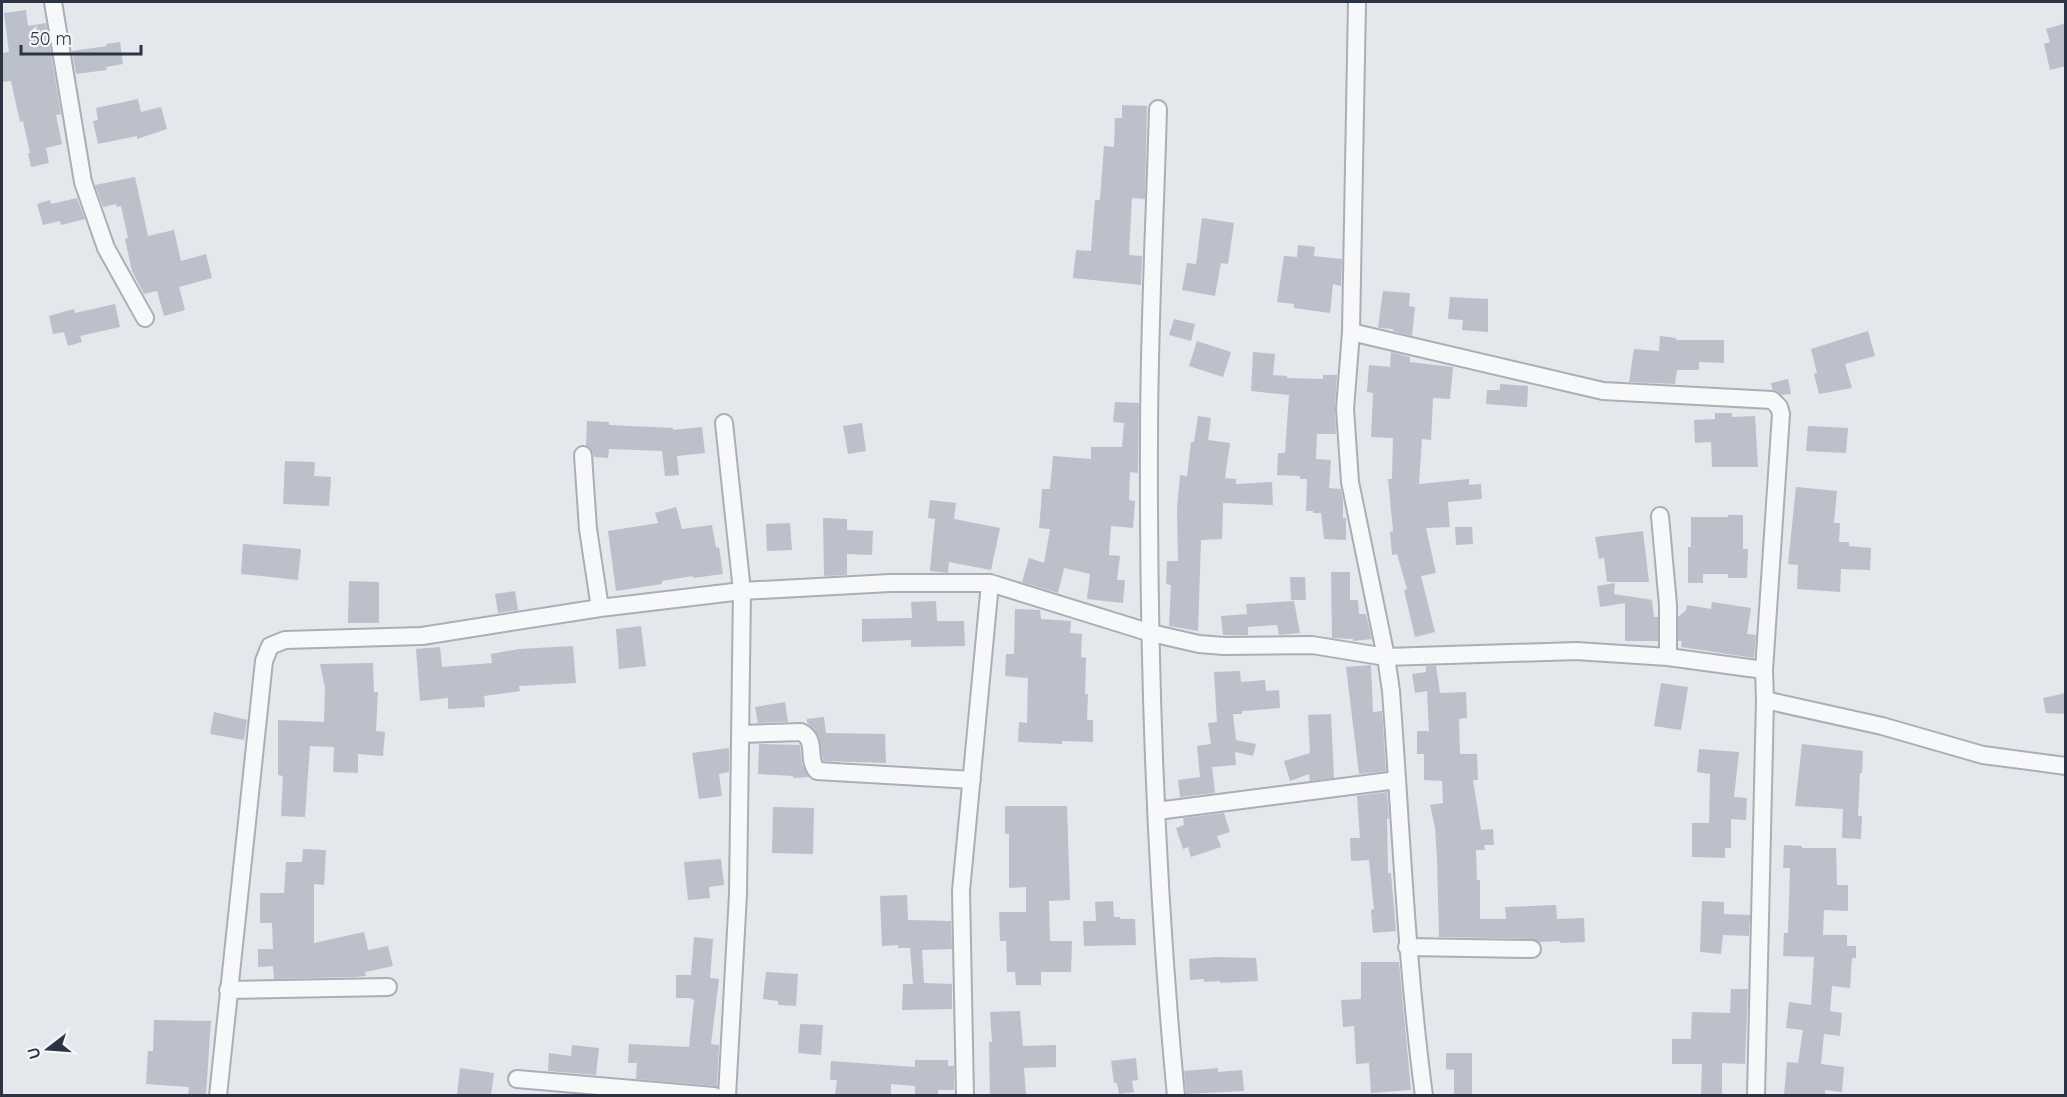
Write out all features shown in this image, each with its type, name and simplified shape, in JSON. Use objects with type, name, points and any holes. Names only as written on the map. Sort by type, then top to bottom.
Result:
[{"type":"street","points":[[53,2],[83,182],[106,248],[145,318]]},
{"type":"street","points":[[1357,2],[1351,332],[1345,409],[1350,482],[1391,691],[1407,947],[1424,1095]]},
{"type":"street","points":[[1158,109],[1149,435],[1152,719],[1161,913],[1176,1095]]},
{"type":"street","points":[[1351,332],[1603,391],[1772,400],[1775,402],[1780,414],[1764,670],[1756,1095]]},
{"type":"street","points":[[724,423],[742,591],[738,894],[728,1095]]},
{"type":"street","points":[[584,455],[588,529],[600,608]]},
{"type":"street","points":[[1660,516],[1668,605],[1668,657]]},
{"type":"street","points":[[218,1095],[264,661],[270,646],[285,640],[422,636],[600,608],[742,591],[890,583],[990,583],[1151,633],[1199,644],[1312,645],[1386,657],[1576,651],[1668,657],[1764,670]]},
{"type":"street","points":[[966,1095],[961,891],[990,583]]},
{"type":"street","points":[[1765,700],[1882,726],[1983,755],[2066,766]]},
{"type":"street","points":[[740,734],[801,732],[811,742],[813,764],[817,771],[972,780]]},
{"type":"street","points":[[1157,811],[1397,780]]},
{"type":"street","points":[[1407,947],[1532,949]]},
{"type":"street","points":[[228,990],[388,987]]},
{"type":"street","points":[[518,1079],[714,1095]]},
{"type":"building","points":[[26,10],[28,26],[46,23],[61,114],[56,115],[62,144],[46,148],[49,163],[31,167],[23,121],[20,122],[11,81],[2,82],[2,53],[9,52],[4,13]]},
{"type":"building","points":[[2066,23],[2066,66],[2050,70],[2044,44],[2050,42],[2046,29]]},
{"type":"building","points":[[120,42],[123,64],[106,67],[107,70],[76,74],[72,51]]},
{"type":"building","points":[[138,99],[141,112],[161,107],[167,129],[137,139],[137,136],[98,144],[93,121],[98,120],[96,108]]},
{"type":"building","points":[[1122,105],[1147,106],[1145,199],[1132,198],[1129,255],[1142,256],[1141,285],[1073,278],[1076,250],[1091,251],[1095,200],[1100,200],[1104,146],[1114,147],[1115,118],[1122,118]]},
{"type":"building","points":[[135,177],[148,236],[174,230],[181,261],[206,254],[212,278],[179,287],[185,310],[164,316],[157,291],[144,294],[132,271],[121,206],[117,207],[116,204],[103,207],[95,185]]},
{"type":"building","points":[[77,198],[85,219],[61,225],[60,221],[43,225],[37,204],[50,200],[51,204]]},
{"type":"building","points":[[1202,218],[1234,223],[1228,264],[1221,263],[1215,296],[1182,290],[1187,263],[1196,264]]},
{"type":"building","points":[[1298,245],[1315,247],[1314,256],[1342,259],[1341,286],[1333,284],[1330,313],[1294,308],[1294,304],[1277,302],[1284,256],[1297,257]]},
{"type":"building","points":[[1383,291],[1410,293],[1409,306],[1415,307],[1412,336],[1393,331],[1393,329],[1378,328]]},
{"type":"building","points":[[1450,297],[1488,299],[1488,332],[1462,330],[1463,320],[1448,319]]},
{"type":"building","points":[[115,304],[120,327],[80,336],[82,342],[68,346],[64,332],[53,334],[49,316],[74,309],[75,313]]},
{"type":"building","points":[[1174,319],[1195,324],[1191,341],[1169,335]]},
{"type":"building","points":[[1868,331],[1875,356],[1845,364],[1852,388],[1819,394],[1811,349]]},
{"type":"building","points":[[1660,336],[1676,338],[1676,340],[1724,340],[1724,363],[1699,362],[1699,370],[1677,370],[1675,384],[1629,382],[1634,349],[1659,351]]},
{"type":"building","points":[[1197,341],[1231,352],[1223,377],[1189,366]]},
{"type":"building","points":[[1253,352],[1275,354],[1273,375],[1287,376],[1287,378],[1323,379],[1323,375],[1337,375],[1336,434],[1317,434],[1316,459],[1331,460],[1329,488],[1341,489],[1343,518],[1346,518],[1346,540],[1324,539],[1321,513],[1306,511],[1307,479],[1300,479],[1300,476],[1277,475],[1278,453],[1285,453],[1289,395],[1251,391]]},
{"type":"building","points":[[1391,352],[1410,357],[1410,362],[1453,367],[1450,399],[1433,398],[1431,440],[1422,439],[1419,484],[1469,479],[1469,485],[1481,484],[1482,499],[1448,502],[1450,527],[1426,528],[1436,573],[1421,576],[1435,632],[1415,637],[1404,590],[1407,589],[1397,554],[1392,555],[1390,532],[1393,531],[1388,479],[1392,479],[1393,438],[1371,437],[1373,393],[1367,392],[1369,365],[1390,367]]},
{"type":"building","points":[[1788,379],[1791,394],[1782,395],[1772,389],[1771,383]]},
{"type":"building","points":[[1500,384],[1528,386],[1527,407],[1486,404],[1487,390],[1500,390]]},
{"type":"building","points":[[1115,402],[1139,403],[1138,473],[1130,472],[1129,500],[1135,501],[1133,528],[1111,526],[1109,555],[1120,556],[1117,580],[1125,580],[1123,603],[1087,599],[1090,574],[1064,568],[1058,593],[1022,582],[1029,558],[1044,563],[1050,529],[1039,528],[1042,489],[1050,489],[1053,456],[1091,459],[1091,447],[1122,447],[1124,423],[1113,422]]},
{"type":"building","points":[[1715,413],[1732,413],[1732,417],[1755,416],[1758,467],[1712,467],[1711,442],[1695,443],[1694,420],[1715,419]]},
{"type":"building","points":[[1198,416],[1211,418],[1208,440],[1230,443],[1225,478],[1236,479],[1236,484],[1272,482],[1273,505],[1223,503],[1222,539],[1201,540],[1198,631],[1169,626],[1171,585],[1166,584],[1167,561],[1178,561],[1177,509],[1180,475],[1187,476],[1191,442],[1194,442]]},
{"type":"building","points":[[587,421],[609,422],[609,425],[673,428],[673,430],[702,427],[705,453],[677,456],[679,475],[665,476],[662,451],[609,449],[608,458],[594,457],[592,450],[586,445]]},
{"type":"building","points":[[862,423],[866,451],[848,454],[843,426]]},
{"type":"building","points":[[1808,426],[1848,428],[1846,453],[1806,451]]},
{"type":"building","points":[[285,461],[315,462],[314,476],[331,477],[329,506],[283,504]]},
{"type":"building","points":[[1796,487],[1837,491],[1834,523],[1840,523],[1839,542],[1849,542],[1849,546],[1871,548],[1870,570],[1841,569],[1840,592],[1797,589],[1798,565],[1788,564]]},
{"type":"building","points":[[930,500],[956,503],[954,519],[1000,528],[991,570],[949,562],[948,573],[930,571],[935,519],[928,518]]},
{"type":"building","points":[[676,507],[682,529],[712,525],[716,548],[719,547],[723,574],[693,578],[693,576],[662,581],[662,584],[616,591],[608,531],[658,523],[655,513]]},
{"type":"building","points":[[1728,515],[1743,515],[1743,549],[1748,549],[1747,578],[1728,578],[1728,574],[1703,574],[1703,583],[1688,583],[1691,517],[1728,517]]},
{"type":"building","points":[[823,518],[847,519],[847,530],[873,531],[872,555],[847,554],[847,575],[824,576]]},
{"type":"building","points":[[790,523],[792,550],[767,551],[766,524]]},
{"type":"building","points":[[1455,527],[1472,527],[1473,544],[1456,545]]},
{"type":"building","points":[[1643,531],[1649,582],[1607,582],[1604,558],[1599,559],[1595,537]]},
{"type":"building","points":[[243,544],[301,549],[298,580],[241,574]]},
{"type":"building","points":[[1331,572],[1350,572],[1350,600],[1358,600],[1359,614],[1366,614],[1372,639],[1353,641],[1353,639],[1332,638]]},
{"type":"building","points":[[1290,577],[1305,577],[1306,600],[1291,600]]},
{"type":"building","points":[[349,581],[379,582],[379,623],[348,623]]},
{"type":"building","points":[[1615,583],[1614,594],[1652,600],[1654,617],[1658,617],[1658,641],[1625,641],[1625,603],[1600,607],[1597,586]]},
{"type":"building","points":[[515,591],[518,610],[498,613],[495,594]]},
{"type":"building","points":[[936,601],[937,621],[964,621],[965,646],[911,647],[911,640],[862,642],[862,619],[912,618],[911,602]]},
{"type":"building","points":[[1294,601],[1300,633],[1279,635],[1277,625],[1248,627],[1248,635],[1223,635],[1221,616],[1247,614],[1246,604]]},
{"type":"building","points":[[1712,602],[1751,608],[1747,634],[1756,635],[1754,658],[1681,647],[1682,641],[1678,641],[1678,617],[1686,610],[1687,605],[1711,609]]},
{"type":"building","points":[[1015,609],[1040,610],[1041,619],[1071,621],[1070,633],[1082,634],[1081,657],[1086,658],[1087,720],[1093,720],[1093,742],[1062,741],[1062,744],[1018,742],[1019,722],[1027,723],[1028,678],[1005,676],[1006,654],[1014,654]]},
{"type":"building","points":[[641,626],[646,666],[619,669],[616,629]]},
{"type":"building","points":[[573,646],[576,683],[519,686],[520,691],[484,696],[485,707],[448,709],[448,698],[420,701],[416,649],[440,647],[442,667],[492,663],[491,654],[519,649]]},
{"type":"building","points":[[373,663],[374,692],[378,692],[376,731],[385,732],[383,756],[358,754],[358,773],[333,772],[334,747],[310,746],[305,817],[281,816],[283,776],[278,775],[278,720],[324,722],[325,688],[320,664]]},
{"type":"building","points":[[1371,665],[1373,712],[1382,711],[1386,771],[1359,774],[1346,667]]},
{"type":"building","points":[[1426,666],[1436,666],[1440,693],[1466,692],[1467,718],[1459,719],[1460,754],[1477,754],[1478,780],[1473,780],[1481,830],[1493,829],[1494,845],[1484,845],[1485,850],[1476,850],[1477,880],[1480,880],[1480,919],[1506,919],[1505,907],[1556,905],[1557,919],[1584,918],[1585,942],[1560,943],[1560,941],[1539,942],[1532,939],[1439,937],[1435,827],[1430,805],[1443,803],[1442,781],[1424,780],[1424,754],[1417,754],[1417,731],[1429,731],[1427,691],[1415,693],[1412,674],[1426,672]]},
{"type":"building","points":[[1240,671],[1241,682],[1265,680],[1266,691],[1279,690],[1280,708],[1242,711],[1242,714],[1233,714],[1236,740],[1256,744],[1253,756],[1235,752],[1236,765],[1212,767],[1215,793],[1180,797],[1178,780],[1200,777],[1197,746],[1211,744],[1208,723],[1217,722],[1214,672]]},
{"type":"building","points":[[1661,683],[1688,687],[1681,730],[1654,726]]},
{"type":"building","points":[[2066,693],[2066,714],[2046,713],[2043,698]]},
{"type":"building","points":[[785,702],[788,722],[758,723],[755,707]]},
{"type":"building","points":[[214,712],[247,720],[244,740],[210,734]]},
{"type":"building","points":[[1331,714],[1334,778],[1310,781],[1309,774],[1290,781],[1284,761],[1310,753],[1308,715]]},
{"type":"building","points":[[824,717],[826,733],[885,734],[886,763],[823,761],[819,737],[807,723],[807,719]]},
{"type":"building","points":[[759,744],[800,745],[802,764],[809,777],[793,778],[793,776],[758,774]]},
{"type":"building","points":[[1802,744],[1863,751],[1858,816],[1862,816],[1861,839],[1842,838],[1843,809],[1795,806]]},
{"type":"building","points":[[729,748],[729,772],[719,774],[722,796],[699,799],[692,753]]},
{"type":"building","points":[[1699,749],[1739,752],[1734,797],[1747,798],[1746,820],[1731,819],[1731,848],[1725,848],[1725,858],[1692,857],[1692,823],[1709,823],[1710,774],[1697,772]]},
{"type":"building","points":[[1387,792],[1388,873],[1391,873],[1396,931],[1373,933],[1371,910],[1374,909],[1369,860],[1351,861],[1350,838],[1360,838],[1357,796]]},
{"type":"building","points":[[1005,806],[1067,806],[1070,900],[1049,901],[1050,941],[1072,941],[1071,972],[1041,972],[1041,985],[1016,985],[1015,972],[1007,972],[1006,941],[1000,941],[999,912],[1026,912],[1026,887],[1009,888],[1009,834],[1005,834]]},
{"type":"building","points":[[773,807],[814,808],[813,854],[772,853]]},
{"type":"building","points":[[1224,813],[1230,832],[1217,836],[1221,847],[1191,857],[1188,847],[1183,849],[1176,828],[1184,825],[1183,818]]},
{"type":"building","points":[[1784,845],[1802,846],[1802,848],[1836,848],[1837,885],[1848,885],[1848,911],[1824,910],[1823,935],[1847,935],[1847,946],[1856,946],[1856,958],[1852,958],[1850,988],[1832,986],[1830,1011],[1842,1013],[1840,1036],[1824,1034],[1821,1064],[1844,1067],[1842,1092],[1825,1090],[1825,1095],[1784,1095],[1787,1062],[1798,1063],[1803,1030],[1786,1028],[1789,1002],[1811,1005],[1814,957],[1783,956],[1784,933],[1788,933],[1790,868],[1783,868]]},
{"type":"building","points":[[303,849],[326,850],[324,885],[314,884],[314,943],[364,932],[368,950],[388,946],[393,966],[365,972],[366,976],[274,979],[273,966],[258,967],[258,949],[273,949],[272,923],[260,923],[260,893],[284,893],[286,862],[302,862]]},
{"type":"building","points":[[721,859],[724,885],[709,887],[710,898],[688,900],[684,862]]},
{"type":"building","points":[[907,895],[908,920],[951,921],[952,949],[922,950],[924,983],[952,984],[952,1009],[902,1010],[903,984],[913,984],[910,948],[898,948],[898,945],[882,946],[880,896]]},
{"type":"building","points":[[1113,901],[1114,917],[1135,919],[1136,945],[1084,946],[1083,921],[1096,921],[1095,902]]},
{"type":"building","points":[[1702,901],[1724,902],[1724,914],[1750,915],[1749,936],[1723,935],[1721,954],[1700,952]]},
{"type":"building","points":[[694,937],[713,939],[710,978],[719,979],[711,1044],[719,1045],[717,1086],[636,1079],[637,1063],[628,1063],[629,1044],[689,1047],[694,1000],[676,998],[676,975],[691,975]]},
{"type":"building","points":[[1256,958],[1258,981],[1220,983],[1220,981],[1204,982],[1204,979],[1190,980],[1189,959]]},
{"type":"building","points":[[1361,962],[1399,962],[1411,1090],[1371,1093],[1369,1063],[1356,1064],[1354,1026],[1343,1027],[1341,1000],[1361,999]]},
{"type":"building","points":[[766,972],[798,974],[796,1006],[778,1005],[778,1001],[763,999]]},
{"type":"building","points":[[1731,989],[1748,989],[1745,1064],[1722,1063],[1722,1095],[1701,1095],[1702,1064],[1672,1064],[1672,1039],[1691,1039],[1692,1012],[1730,1013]]},
{"type":"building","points":[[1020,1011],[1023,1046],[1056,1045],[1056,1067],[1024,1068],[1026,1095],[990,1095],[989,1042],[992,1042],[990,1012]]},
{"type":"building","points":[[154,1020],[211,1021],[206,1095],[188,1095],[189,1087],[146,1084],[148,1051],[153,1051]]},
{"type":"building","points":[[800,1024],[823,1025],[821,1055],[798,1053]]},
{"type":"building","points":[[572,1045],[599,1048],[596,1075],[548,1071],[549,1053],[571,1056]]},
{"type":"building","points":[[1446,1053],[1472,1053],[1472,1095],[1454,1095],[1454,1070],[1446,1069]]},
{"type":"building","points":[[1136,1058],[1138,1080],[1132,1081],[1134,1092],[1119,1094],[1117,1083],[1114,1083],[1111,1061]]},
{"type":"building","points":[[915,1060],[948,1060],[948,1066],[954,1066],[954,1090],[938,1090],[938,1095],[915,1095],[915,1086],[891,1084],[891,1095],[835,1095],[837,1080],[830,1080],[831,1061],[915,1067]]},
{"type":"building","points":[[460,1068],[494,1073],[491,1095],[457,1095]]},
{"type":"building","points":[[1218,1068],[1218,1072],[1242,1070],[1244,1091],[1186,1094],[1184,1071]]}]
